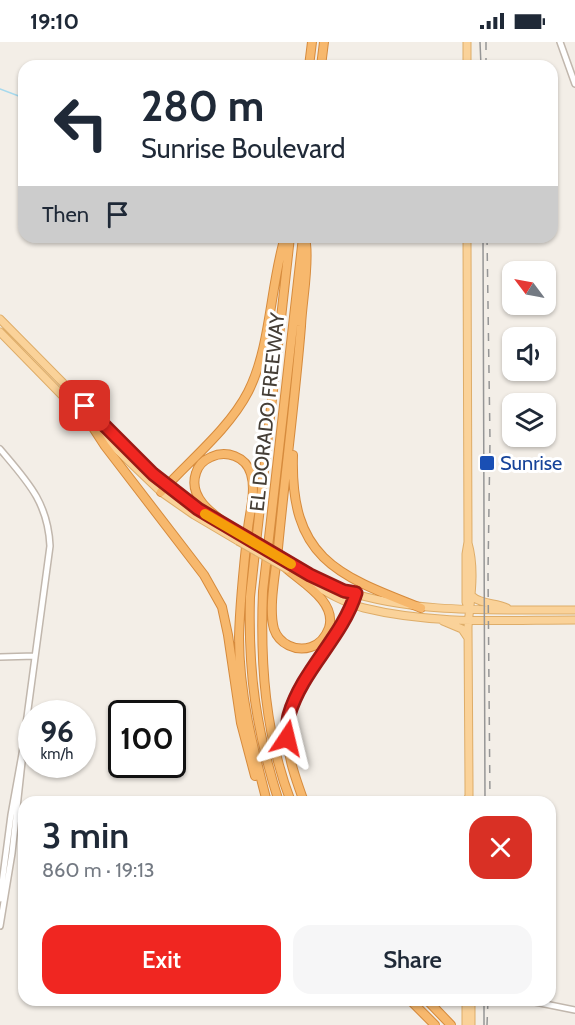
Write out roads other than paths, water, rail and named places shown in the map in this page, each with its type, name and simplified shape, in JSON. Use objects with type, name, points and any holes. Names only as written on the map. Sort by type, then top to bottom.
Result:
[{"type":"highway","points":[[310,60],[312,42]]},
{"type":"highway","points":[[322,60],[324,42]]},
{"type":"highway","points":[[163,489],[231,418],[249,391],[260,362],[284,243]]},
{"type":"highway","name":"EL DORADO FREEWAY","points":[[277,796],[266,763],[257,722],[251,680],[249,607],[289,243]]},
{"type":"highway","name":"EL DORADO FREEWAY","points":[[289,796],[277,761],[266,703],[261,639],[263,591],[303,243]]},
{"type":"highway","points":[[287,566],[323,600],[329,609],[330,623],[327,632],[321,640],[309,647],[296,648],[282,641],[276,633],[273,620],[294,402],[306,243]]},
{"type":"highway","points":[[294,402],[292,477],[295,503],[301,525],[312,544],[326,560],[363,585],[422,608]]},
{"type":"highway","points":[[92,426],[204,575],[217,596],[228,634],[245,743],[255,776],[264,796]]},
{"type":"highway","points":[[239,538],[206,507],[195,491],[194,481],[198,468],[212,456],[224,454],[239,458],[248,466],[252,482],[239,638],[242,686],[247,717],[266,796]]},
{"type":"highway","points":[[302,796],[290,759],[287,738],[289,716],[300,690],[338,630],[356,593]]},
{"type":"highway","points":[[416,1006],[435,1025]]},
{"type":"highway","points":[[433,1006],[451,1025]]},
{"type":"main road","points":[[467,42],[467,60]]},
{"type":"main road","points":[[467,243],[468,542],[466,593],[469,609]]},
{"type":"main road","points":[[0,319],[163,489]]},
{"type":"main road","points":[[0,332],[92,426],[202,520],[239,538],[352,604],[394,614],[438,619],[575,620]]},
{"type":"main road","points":[[468,542],[472,554],[472,596],[468,619],[469,796]]},
{"type":"main road","points":[[287,566],[344,591],[387,603],[422,608],[575,610]]},
{"type":"main road","points":[[472,596],[480,602],[500,604],[510,609]]},
{"type":"main road","points":[[438,619],[462,629],[468,638]]},
{"type":"main road","points":[[466,1006],[466,1025]]},
{"type":"main road","points":[[471,1006],[471,1025]]},
{"type":"street","points":[[560,42],[575,84]]},
{"type":"street","points":[[0,449],[39,500],[48,525],[50,546],[29,700]]},
{"type":"street","points":[[0,657],[35,656]]},
{"type":"street","points":[[0,899],[18,776]]},
{"type":"street","points":[[20,796],[21,778]]},
{"type":"street","points":[[0,926],[18,811]]},
{"type":"street","points":[[555,1006],[575,1010]]},
{"type":"waterway","points":[[0,89],[18,96]]},
{"type":"tram line","points":[[480,42],[481,60]]},
{"type":"tram line","points":[[483,243],[485,796]]},
{"type":"tram line","points":[[484,1006],[484,1025]]},
{"type":"railway","points":[[486,42],[486,60]]},
{"type":"railway","points":[[487,243],[490,440],[488,572],[490,796]]},
{"type":"railway","points":[[487,1025],[488,1006]]},
{"type":"place","name":"Sunrise","points":[[487,463]]}]
